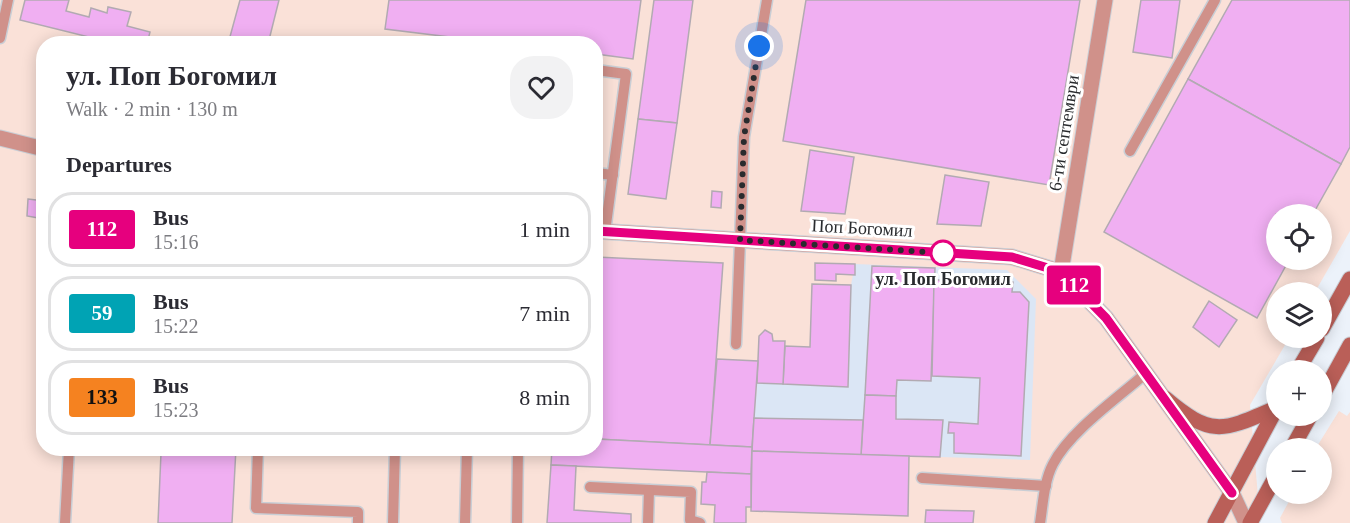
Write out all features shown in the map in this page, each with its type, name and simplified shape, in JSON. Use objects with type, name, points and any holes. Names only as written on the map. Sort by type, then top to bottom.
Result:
[{"type":"main road","points":[[1332,311],[1350,279]]},
{"type":"main road","points":[[1332,378],[1350,345]]},
{"type":"main road","points":[[1165,398],[1190,419],[1210,427],[1239,424],[1266,412]]},
{"type":"main road","points":[[1215,523],[1267,426]]},
{"type":"main road","points":[[1248,523],[1266,493]]},
{"type":"street","name":"6-ти септември","points":[[1061,272],[1105,0]]},
{"type":"street","points":[[0,138],[36,147]]},
{"type":"street","name":"Поп Богомил","points":[[603,231],[1012,257],[1061,272],[1106,318],[1232,493],[1248,523]]},
{"type":"lane","points":[[0,38],[8,0]]},
{"type":"lane","points":[[736,344],[744,137],[767,0]]},
{"type":"lane","points":[[1130,151],[1215,0]]},
{"type":"lane","points":[[603,71],[626,74],[613,175],[603,218]]},
{"type":"lane","points":[[603,174],[613,175]]},
{"type":"lane","points":[[1040,523],[1046,486],[1053,464],[1073,438],[1146,373]]},
{"type":"lane","points":[[65,523],[69,456]]},
{"type":"lane","points":[[258,456],[256,508],[358,512],[358,523]]},
{"type":"lane","points":[[393,523],[395,456]]},
{"type":"lane","points":[[465,523],[467,456]]},
{"type":"lane","points":[[517,523],[518,456]]},
{"type":"lane","points":[[922,478],[1046,486]]},
{"type":"lane","points":[[590,487],[691,492],[690,520],[700,521],[700,523]]},
{"type":"lane","points":[[648,523],[649,490]]},
{"type":"shaded area","points":[[0,0],[1350,0],[1350,231],[1332,262],[1332,204],[1266,204],[1266,270],[1328,270],[1321,282],[1266,282],[1266,348],[1283,348],[1276,360],[1266,360],[1266,378],[1250,405],[1260,519],[1257,523],[0,523]]},
{"type":"shaded area","points":[[855,264],[1007,270],[1036,299],[1030,460],[752,451],[757,383],[848,386],[851,285]]},
{"type":"shaded area","points":[[1339,411],[1347,416],[1350,412],[1350,523],[1282,523],[1280,518],[1288,504],[1332,504],[1332,438],[1322,438],[1330,426],[1332,426]]},
{"type":"building","points":[[25,0],[69,0],[66,11],[89,17],[91,8],[107,13],[108,7],[131,12],[127,26],[150,32],[149,36],[85,36],[20,20]]},
{"type":"building","points":[[240,0],[279,0],[270,36],[230,36]]},
{"type":"building","points":[[389,0],[641,0],[633,59],[603,55],[603,36],[442,36],[385,29]]},
{"type":"building","points":[[654,0],[693,0],[677,123],[638,119]]},
{"type":"building","points":[[806,0],[1080,0],[1049,185],[783,141]]},
{"type":"building","points":[[1141,0],[1180,0],[1172,58],[1133,52]]},
{"type":"building","points":[[1232,0],[1350,0],[1350,147],[1341,164],[1188,79]]},
{"type":"building","points":[[1188,79],[1341,164],[1319,204],[1266,204],[1266,270],[1283,270],[1277,282],[1266,282],[1266,302],[1257,318],[1104,232]]},
{"type":"building","points":[[638,119],[677,123],[666,199],[628,194]]},
{"type":"building","points":[[810,150],[854,157],[845,214],[801,211]]},
{"type":"building","points":[[945,175],[989,182],[981,226],[937,224]]},
{"type":"building","points":[[712,191],[722,192],[721,208],[711,207]]},
{"type":"building","points":[[28,199],[36,200],[36,218],[27,216]]},
{"type":"building","points":[[603,257],[723,263],[710,445],[603,439]]},
{"type":"building","points":[[815,263],[855,264],[855,275],[836,274],[836,281],[815,280]]},
{"type":"building","points":[[872,266],[935,268],[931,381],[897,380],[896,396],[865,395]]},
{"type":"building","points":[[944,275],[1003,278],[1013,282],[1012,292],[1020,292],[1029,302],[1021,456],[954,453],[954,433],[948,433],[949,422],[978,424],[980,378],[932,376],[934,280],[944,280]]},
{"type":"building","points":[[812,284],[851,285],[848,387],[783,384],[785,346],[810,347]]},
{"type":"building","points":[[1209,301],[1237,320],[1219,347],[1193,327]]},
{"type":"building","points":[[765,330],[772,334],[773,341],[785,341],[783,384],[757,383],[759,336]]},
{"type":"building","points":[[717,359],[758,361],[752,447],[710,445]]},
{"type":"building","points":[[865,395],[896,396],[896,419],[943,420],[940,457],[861,455]]},
{"type":"building","points":[[754,418],[863,420],[861,455],[752,451]]},
{"type":"building","points":[[603,439],[752,447],[751,474],[551,465],[552,456],[603,456]]},
{"type":"building","points":[[752,451],[909,456],[908,516],[751,511]]},
{"type":"building","points":[[161,456],[236,456],[232,523],[158,523]]},
{"type":"building","points":[[551,465],[576,466],[574,510],[631,514],[631,523],[547,523]]},
{"type":"building","points":[[707,472],[751,474],[751,507],[746,507],[746,523],[714,523],[715,505],[701,504],[702,482],[706,482]]},
{"type":"building","points":[[926,510],[974,511],[973,523],[925,523]]},
{"type":"bus line","name":"112","points":[[603,231],[1012,257],[1061,272],[1106,318],[1232,493]]},
{"type":"place","name":"ул. Поп Богомил","points":[[943,253]]},
{"type":"route","points":[[759,46],[744,137],[740,240],[943,253]]}]
